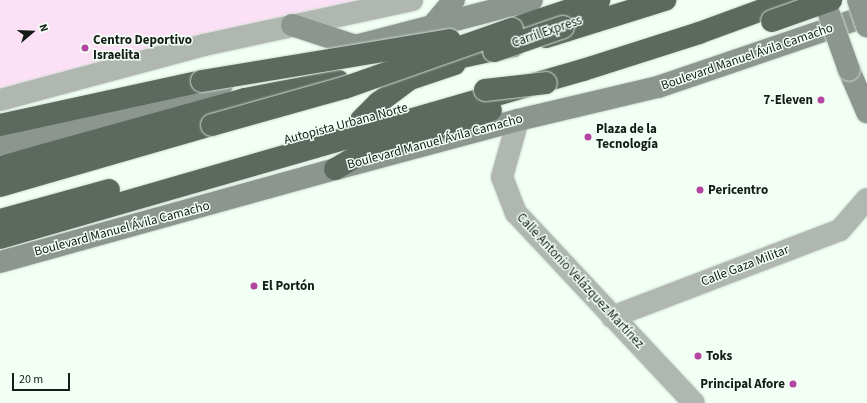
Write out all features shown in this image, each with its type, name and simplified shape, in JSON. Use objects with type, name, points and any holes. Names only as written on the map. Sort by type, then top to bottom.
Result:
[{"type":"highway","points":[[0,186],[344,88],[599,0]]},
{"type":"highway","name":"Carril Express","points":[[361,120],[378,102],[410,79],[639,0]]},
{"type":"highway","points":[[0,167],[245,99],[506,48],[665,0]]},
{"type":"highway","name":"Boulevard Manuel Ávila Camacho","points":[[0,238],[539,82],[699,33],[789,0]]},
{"type":"highway","name":"Autopista Urbana Norte","points":[[0,220],[446,97],[605,74],[652,63],[831,0]]},
{"type":"highway","points":[[0,125],[202,81],[512,29]]},
{"type":"highway","name":"Carril Express","points":[[344,88],[455,64]]},
{"type":"highway","points":[[335,169],[361,154],[516,102],[539,82]]},
{"type":"main road","points":[[432,26],[454,0]]},
{"type":"main road","points":[[0,144],[188,96],[356,46],[532,0]]},
{"type":"main road","points":[[824,0],[849,70],[867,112]]},
{"type":"main road","points":[[858,0],[867,26]]},
{"type":"main road","name":"Boulevard Manuel Ávila Camacho","points":[[0,262],[518,120],[658,87],[867,16]]},
{"type":"main road","points":[[292,25],[356,46]]},
{"type":"street","points":[[0,100],[116,68],[292,25],[412,0]]},
{"type":"street","name":"Calle Antonio Velázquez Martínez","points":[[518,120],[502,178],[516,213],[694,403]]},
{"type":"street","name":"Calle Gaza Militar","points":[[612,317],[840,230],[867,199]]},
{"type":"shaded area","name":"Centro Deportivo Israelita","points":[[0,0],[360,0],[0,91]]},
{"type":"place","name":"Centro Deportivo Israelita","points":[[85,48]]},
{"type":"place","name":"7-Eleven","points":[[821,100]]},
{"type":"place","name":"Plaza de la Tecnología","points":[[588,137]]},
{"type":"place","name":"Pericentro","points":[[700,190]]},
{"type":"place","name":"El Portón","points":[[254,286]]},
{"type":"place","name":"Toks","points":[[698,356]]},
{"type":"place","name":"Principal Afore","points":[[793,384]]}]
